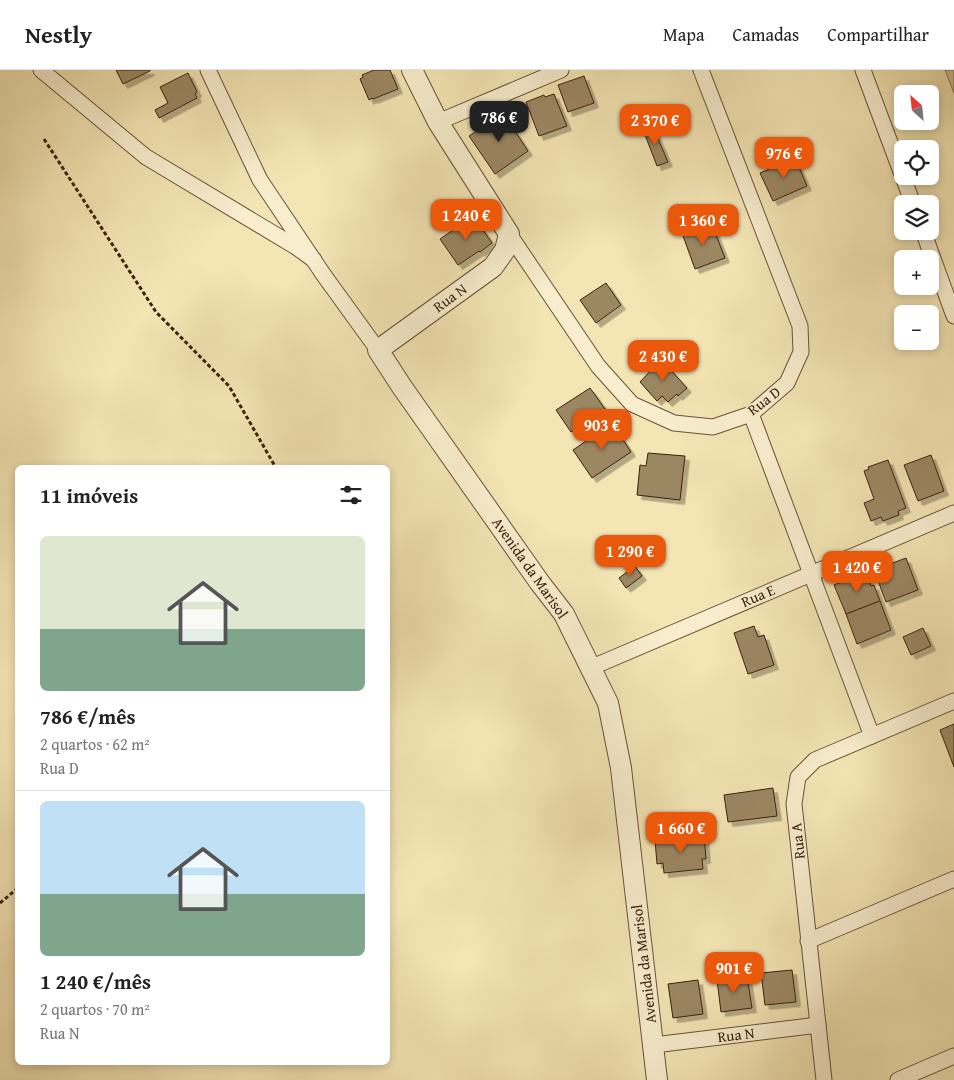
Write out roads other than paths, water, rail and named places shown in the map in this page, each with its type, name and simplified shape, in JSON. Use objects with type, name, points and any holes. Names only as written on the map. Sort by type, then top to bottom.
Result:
[{"type":"street","points":[[41,70],[146,157],[296,247],[314,260]]},
{"type":"street","points":[[208,70],[260,180],[378,350]]},
{"type":"street","name":"Rua D","points":[[412,70],[438,122],[509,234],[598,366],[632,404],[674,423],[713,427],[751,414],[787,383],[801,352],[800,326],[701,70]]},
{"type":"street","points":[[438,122],[561,70]]},
{"type":"street","points":[[863,70],[909,195]]},
{"type":"street","name":"Rua N","points":[[378,350],[493,267],[505,250],[509,234]]},
{"type":"street","points":[[926,240],[954,316]]},
{"type":"street","name":"Avenida da Marisol","points":[[378,350],[402,387],[564,614],[608,703],[621,768],[657,1080]]},
{"type":"street","points":[[751,414],[872,736]]},
{"type":"street","name":"Rua E","points":[[590,668],[954,513]]},
{"type":"street","name":"Rua A","points":[[824,1080],[794,804],[798,777],[815,760],[954,701]]},
{"type":"street","points":[[808,941],[954,879]]},
{"type":"street","name":"Rua N","points":[[654,1045],[818,1025]]},
{"type":"street","points":[[898,1080],[954,1056]]}]
